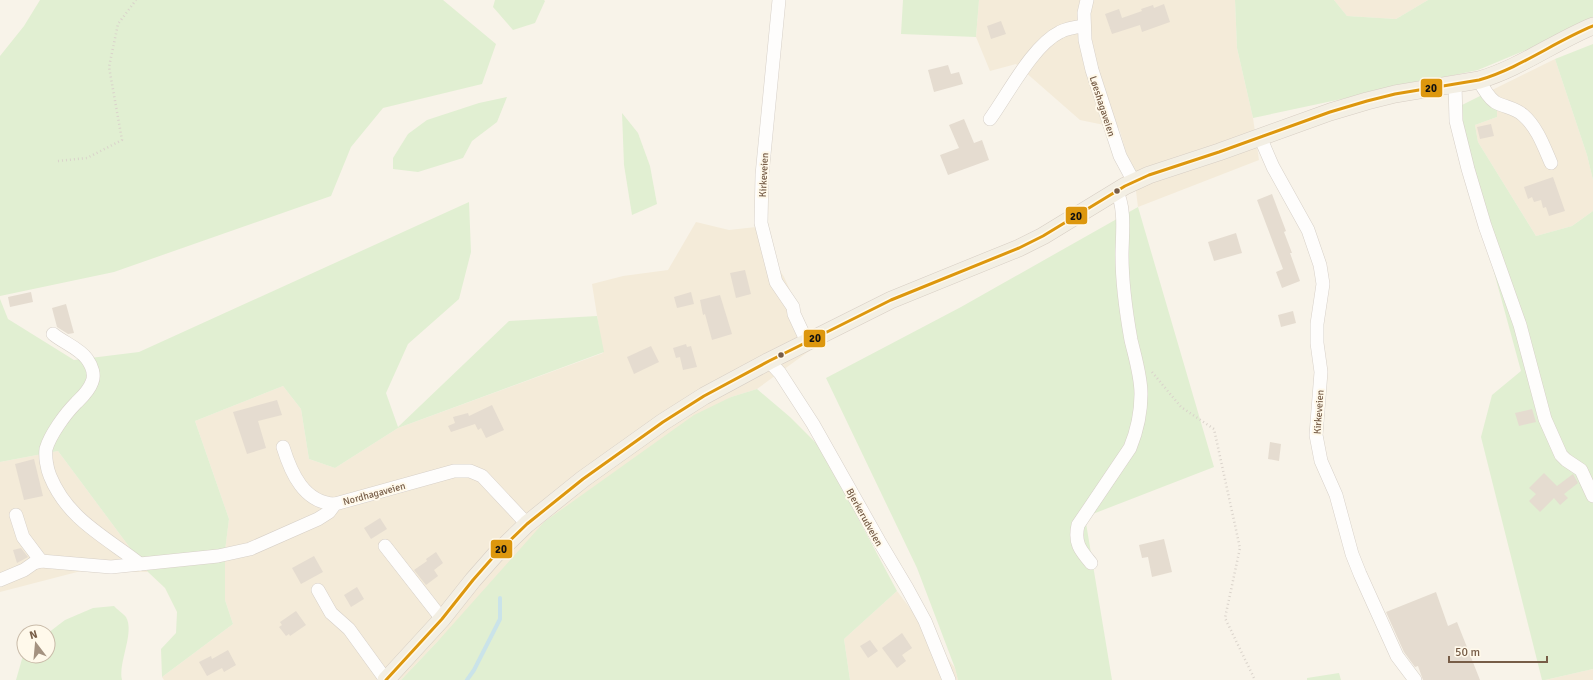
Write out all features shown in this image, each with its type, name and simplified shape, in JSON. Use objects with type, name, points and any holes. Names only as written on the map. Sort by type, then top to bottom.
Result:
[{"type":"main road","points":[[386,680],[442,619],[495,555],[527,524],[583,479],[663,422],[704,396],[769,361],[891,300],[1019,248],[1043,236],[1134,182],[1167,168],[1330,112],[1367,101],[1395,94],[1479,80],[1507,70],[1574,34],[1593,26]]},
{"type":"street","name":"Kirkeveien","points":[[779,0],[762,175],[761,223],[776,282],[793,308],[794,314],[807,342]]},
{"type":"street","name":"Løeshagaveien","points":[[1087,0],[1084,13],[1084,26],[1085,40],[1090,62],[1120,156],[1134,182]]},
{"type":"street","points":[[990,119],[1027,64],[1040,48],[1059,32],[1084,26]]},
{"type":"street","points":[[1479,80],[1483,90],[1495,102],[1510,107],[1524,115],[1535,129],[1551,164]]},
{"type":"street","points":[[1456,84],[1456,121],[1468,169],[1485,226],[1520,325],[1545,419],[1561,455],[1582,470],[1593,496]]},
{"type":"street","name":"Kirkeveien","points":[[1260,137],[1273,167],[1308,230],[1320,265],[1323,284],[1317,324],[1321,372],[1316,435],[1321,461],[1336,495],[1352,554],[1360,574],[1397,656],[1415,680]]},
{"type":"street","points":[[1091,563],[1080,550],[1077,531],[1082,517],[1122,462],[1134,438],[1140,413],[1141,394],[1123,281],[1122,212],[1120,198],[1116,192]]},
{"type":"street","points":[[53,334],[83,355],[90,363],[93,373],[93,381],[88,390],[63,419],[46,450],[46,458],[50,476],[57,490],[76,515],[96,533],[140,564]]},
{"type":"street","name":"Bjerkerudveien","points":[[769,361],[780,373],[813,424],[926,621],[948,680]]},
{"type":"street","points":[[283,447],[290,468],[301,486],[314,498],[328,504],[335,504]]},
{"type":"street","name":"Nordhagaveien","points":[[41,560],[111,567],[218,556],[250,548],[318,519],[329,512],[335,504],[454,471],[470,471],[482,476],[527,524]]},
{"type":"street","points":[[0,580],[24,570],[41,560],[23,537],[16,515]]},
{"type":"street","points":[[385,546],[442,619]]},
{"type":"street","points":[[318,590],[331,613],[349,630],[386,680]]},
{"type":"path","points":[[58,161],[87,158],[122,140],[109,67],[118,24],[136,0]]},
{"type":"path","points":[[1137,368],[1148,367],[1181,407],[1214,429],[1240,548],[1226,618],[1255,680]]},
{"type":"shaded area","points":[[979,0],[1235,0],[1237,48],[1253,118],[1259,160],[1138,207],[1135,183],[1119,128],[1080,120],[1016,64],[990,71],[976,37]]},
{"type":"shaded area","points":[[1334,0],[1428,0],[1396,19],[1347,16]]},
{"type":"shaded area","points":[[1555,59],[1587,155],[1593,180],[1593,211],[1572,226],[1536,236],[1478,142],[1475,125],[1497,117],[1482,95]]},
{"type":"shaded area","points":[[696,222],[729,230],[756,227],[784,277],[816,346],[757,389],[731,397],[438,641],[401,680],[164,680],[162,677],[233,624],[225,600],[225,551],[229,519],[195,421],[283,386],[301,409],[309,459],[335,468],[398,428],[603,353],[592,284],[623,276],[668,270]]},
{"type":"shaded area","points":[[58,451],[148,572],[81,571],[0,592],[0,462]]},
{"type":"shaded area","points":[[897,591],[955,668],[958,680],[850,680],[844,639]]},
{"type":"shaded area","points":[[1593,669],[1593,680],[1545,680]]},
{"type":"green space","points":[[40,0],[443,0],[496,44],[482,84],[383,108],[351,147],[331,196],[114,272],[0,296],[0,56],[24,26]]},
{"type":"green space","points":[[495,0],[545,1],[535,23],[513,30],[493,7]]},
{"type":"green space","points":[[903,0],[979,0],[976,37],[901,34]]},
{"type":"green space","points":[[1235,0],[1334,0],[1347,16],[1396,19],[1428,0],[1593,0],[1593,22],[1478,70],[1253,118],[1237,48]]},
{"type":"green space","points":[[1593,44],[1593,180],[1587,155],[1555,59]]},
{"type":"green space","points":[[1482,95],[1497,107],[1497,117],[1475,125],[1478,142],[1536,236],[1572,226],[1593,211],[1593,669],[1545,680],[1542,680],[1481,437],[1492,395],[1521,371],[1450,111]]},
{"type":"green space","points":[[507,97],[497,122],[472,141],[463,158],[418,172],[393,169],[393,158],[408,134],[427,120],[479,103]]},
{"type":"green space","points":[[622,113],[638,133],[650,166],[657,204],[632,215],[624,165]]},
{"type":"green space","points":[[469,202],[471,252],[459,299],[408,344],[386,393],[398,427],[509,321],[597,316],[604,352],[398,428],[335,468],[309,459],[301,409],[283,386],[195,421],[229,519],[225,551],[225,600],[233,624],[162,677],[161,649],[176,633],[177,612],[165,588],[148,572],[58,451],[0,462],[0,299],[8,319],[74,360],[139,352]]},
{"type":"green space","points":[[1138,207],[1214,467],[1085,517],[1112,680],[958,680],[955,668],[917,568],[826,378],[961,307]]},
{"type":"green space","points":[[757,389],[790,417],[820,447],[897,591],[844,639],[850,680],[401,680],[438,641],[544,522],[694,415],[731,397]]},
{"type":"green space","points":[[114,606],[126,617],[129,631],[122,665],[122,680],[16,680],[21,664],[56,664],[56,627],[65,620],[93,608]]},
{"type":"green space","points":[[1339,673],[1341,680],[1307,680],[1307,678]]},
{"type":"building","points":[[1164,4],[1170,22],[1142,32],[1140,25],[1112,34],[1105,14],[1119,9],[1122,18],[1142,11],[1141,9],[1153,5],[1154,8]]},
{"type":"building","points":[[1001,21],[1006,34],[991,39],[987,26]]},
{"type":"building","points":[[948,65],[951,74],[959,72],[963,84],[934,92],[928,70]]},
{"type":"building","points":[[964,119],[974,143],[982,140],[989,160],[948,175],[940,155],[959,148],[949,125]]},
{"type":"building","points":[[1491,124],[1494,136],[1480,139],[1477,127]]},
{"type":"building","points":[[1553,177],[1565,211],[1549,216],[1546,207],[1543,208],[1541,200],[1534,202],[1532,197],[1528,199],[1524,187]]},
{"type":"building","points":[[1272,194],[1286,231],[1284,232],[1300,281],[1282,288],[1276,272],[1283,269],[1257,200]]},
{"type":"building","points":[[1236,233],[1242,253],[1214,261],[1208,242]]},
{"type":"building","points":[[745,270],[751,294],[736,298],[730,273]]},
{"type":"building","points":[[31,292],[33,302],[10,307],[8,297]]},
{"type":"building","points":[[691,292],[694,304],[677,308],[674,297]]},
{"type":"building","points":[[720,295],[732,334],[712,340],[705,314],[703,315],[700,300]]},
{"type":"building","points":[[66,304],[74,333],[68,334],[57,327],[52,308]]},
{"type":"building","points":[[1293,311],[1296,323],[1281,327],[1278,315]]},
{"type":"building","points":[[686,344],[687,347],[691,346],[697,367],[683,370],[680,357],[676,358],[673,348]]},
{"type":"building","points":[[651,346],[659,362],[634,374],[627,357]]},
{"type":"building","points":[[277,400],[282,415],[258,421],[266,448],[247,454],[233,412]]},
{"type":"building","points":[[492,405],[504,430],[486,438],[481,428],[478,430],[475,424],[451,432],[448,426],[455,423],[453,417],[468,413],[469,416]]},
{"type":"building","points":[[1532,409],[1536,422],[1519,426],[1515,413]]},
{"type":"building","points":[[1270,442],[1281,444],[1279,461],[1268,459]]},
{"type":"building","points":[[34,459],[43,496],[24,500],[15,464]]},
{"type":"building","points":[[1544,473],[1557,486],[1573,474],[1578,483],[1564,494],[1568,498],[1560,505],[1554,498],[1540,512],[1529,501],[1536,494],[1529,488]]},
{"type":"building","points":[[380,518],[387,529],[371,539],[364,528]]},
{"type":"building","points":[[1164,539],[1172,572],[1152,577],[1148,557],[1142,558],[1139,545]]},
{"type":"building","points":[[21,548],[28,557],[17,563],[13,550]]},
{"type":"building","points":[[436,552],[443,563],[434,570],[438,576],[426,585],[414,570],[427,561],[426,559]]},
{"type":"building","points":[[314,556],[323,572],[301,584],[292,568]]},
{"type":"building","points":[[357,587],[364,599],[351,607],[344,595]]},
{"type":"building","points":[[1436,592],[1448,626],[1457,622],[1480,680],[1423,680],[1418,666],[1415,667],[1404,652],[1386,612]]},
{"type":"building","points":[[296,611],[306,625],[290,636],[289,634],[286,636],[279,627],[282,625],[280,622]]},
{"type":"building","points":[[902,633],[912,648],[902,655],[906,661],[897,668],[882,648]]},
{"type":"building","points":[[870,640],[878,651],[868,658],[860,646]]},
{"type":"building","points":[[228,650],[236,665],[224,672],[222,668],[207,676],[199,662],[211,656],[212,659]]},
{"type":"waterway","points":[[467,680],[474,670],[500,619],[500,598]]},
{"type":"transit line","name":"20","points":[[386,680],[442,619],[495,555],[527,524],[583,479],[663,422],[704,396],[769,361],[891,300],[1019,248],[1043,236],[1125,186],[1149,175],[1219,152],[1330,112],[1367,101],[1395,94],[1479,80],[1494,75],[1509,69],[1593,26]]}]
